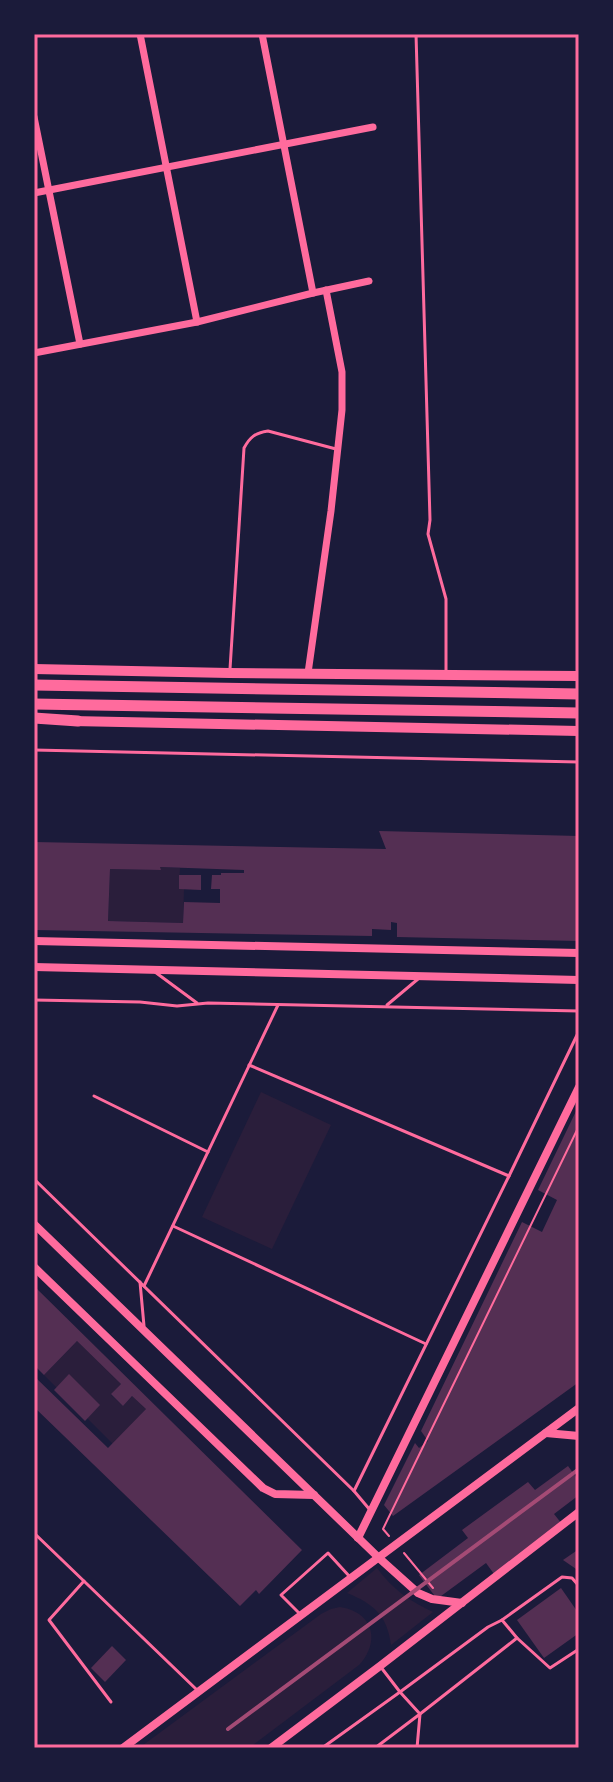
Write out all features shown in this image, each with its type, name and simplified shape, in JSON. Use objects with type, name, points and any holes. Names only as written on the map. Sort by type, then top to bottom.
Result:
[{"type":"main road","points":[[34,669],[579,676]]},
{"type":"main road","points":[[34,685],[579,694]]},
{"type":"main road","points":[[34,704],[579,713]]},
{"type":"main road","points":[[34,719],[579,731]]},
{"type":"street","points":[[140,34],[197,322]]},
{"type":"street","points":[[262,34],[313,293]]},
{"type":"street","points":[[34,117],[80,344]]},
{"type":"street","points":[[34,193],[373,127]]},
{"type":"street","points":[[34,353],[197,322],[369,281]]},
{"type":"street","points":[[308,673],[342,410],[342,372],[326,290]]},
{"type":"street","points":[[34,941],[579,953]]},
{"type":"street","points":[[34,967],[579,980]]},
{"type":"street","points":[[358,1538],[579,1087]]},
{"type":"street","points":[[34,1224],[418,1593],[432,1599],[462,1603]]},
{"type":"street","points":[[34,1267],[263,1488],[275,1494],[314,1495]]},
{"type":"street","points":[[123,1748],[579,1408]]},
{"type":"street","points":[[546,1433],[579,1436]]},
{"type":"street","points":[[271,1748],[579,1512]]},
{"type":"lane","points":[[416,34],[428,534],[446,599],[446,674]]},
{"type":"lane","points":[[229,673],[244,448],[257,432],[268,431],[338,449]]},
{"type":"lane","points":[[34,750],[579,762]]},
{"type":"lane","points":[[153,970],[197,1003]]},
{"type":"lane","points":[[386,1007],[421,976]]},
{"type":"lane","points":[[34,1000],[140,1002],[177,1006],[197,1003],[579,1011]]},
{"type":"lane","points":[[144,1286],[278,1005]]},
{"type":"lane","points":[[354,1491],[579,1031]]},
{"type":"lane","points":[[249,1065],[509,1176]]},
{"type":"lane","points":[[94,1096],[208,1152]]},
{"type":"lane","points":[[34,1179],[371,1511]]},
{"type":"lane","points":[[173,1226],[426,1344]]},
{"type":"lane","points":[[140,1282],[145,1331]]},
{"type":"lane","points":[[34,1533],[199,1691]]},
{"type":"lane","points":[[302,1616],[281,1595],[328,1553],[352,1579]]},
{"type":"lane","points":[[322,1748],[562,1577],[572,1578],[579,1586]]},
{"type":"lane","points":[[84,1581],[49,1620],[111,1702]]},
{"type":"lane","points":[[502,1620],[550,1668],[579,1649]]},
{"type":"lane","points":[[375,1748],[517,1638]]},
{"type":"lane","points":[[380,1666],[420,1714],[417,1748]]},
{"type":"path","points":[[444,1601],[383,1529],[579,1126]]},
{"type":"shaded area","points":[[160,867],[180,868],[179,889],[184,889],[183,923],[108,921],[110,869],[160,870]]},
{"type":"shaded area","points":[[261,1092],[331,1125],[272,1249],[202,1217]]},
{"type":"shaded area","points":[[77,1341],[121,1384],[111,1395],[123,1406],[132,1396],[146,1409],[113,1444],[44,1375]]},
{"type":"shaded area","points":[[377,1568],[402,1594],[433,1612],[391,1645],[378,1612],[347,1593]]},
{"type":"shaded area","points":[[340,1607],[351,1610],[366,1621],[371,1637],[366,1656],[359,1665],[249,1748],[139,1748],[321,1614]]},
{"type":"building","points":[[379,831],[579,836],[579,941],[397,937],[397,923],[391,922],[391,930],[372,929],[372,936],[34,930],[34,842],[386,849]],"holes":[[[110,869],[244,870],[244,873],[212,875],[211,889],[220,889],[220,903],[184,902],[183,923],[108,921]]]},
{"type":"building","points":[[179,875],[201,875],[201,890],[179,889]]},
{"type":"building","points":[[579,1105],[579,1382],[393,1516],[384,1505],[415,1443],[419,1448],[428,1441],[421,1431],[522,1222],[542,1232],[557,1200],[538,1190]]},
{"type":"building","points":[[34,1286],[302,1550],[259,1594],[256,1590],[240,1606],[34,1407],[34,1376],[108,1448],[146,1409],[132,1396],[123,1406],[111,1394],[121,1384],[77,1341],[44,1375],[34,1365]]},
{"type":"building","points":[[69,1374],[100,1405],[85,1421],[54,1390]]},
{"type":"building","points":[[568,1466],[579,1481],[579,1495],[554,1514],[562,1524],[494,1574],[486,1563],[437,1599],[419,1575],[468,1538],[462,1530],[528,1482],[535,1490]]},
{"type":"building","points":[[579,1549],[579,1571],[563,1560]]},
{"type":"building","points":[[561,1588],[579,1614],[579,1633],[544,1658],[517,1620]]},
{"type":"building","points":[[112,1646],[126,1660],[105,1682],[91,1668]]},
{"type":"railway","points":[[228,1729],[579,1469]]}]
